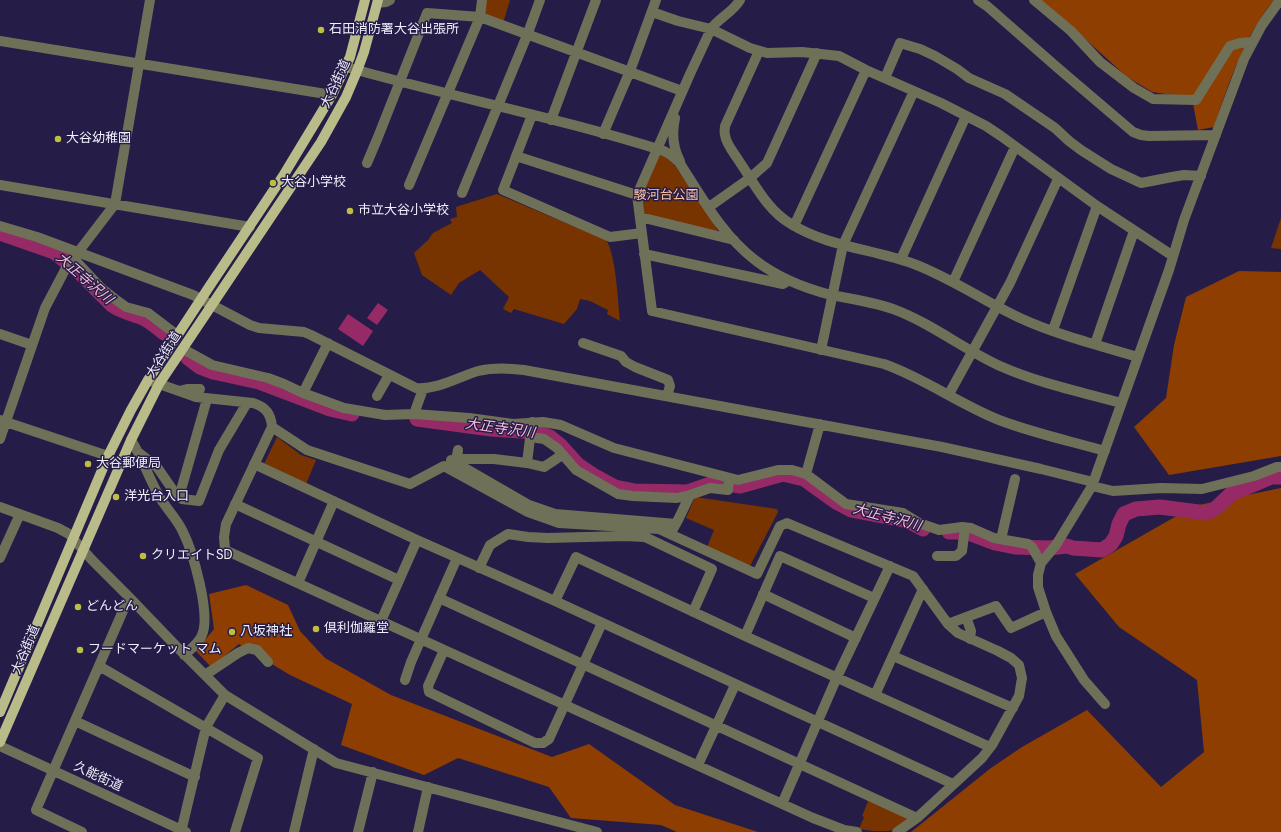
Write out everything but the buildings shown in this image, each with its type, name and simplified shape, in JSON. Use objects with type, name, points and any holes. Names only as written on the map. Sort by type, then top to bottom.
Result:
[{"type":"main road","name":"大谷街道","points":[[0,712],[108,456],[131,410],[148,380],[201,298],[250,227],[303,145],[332,95],[350,57],[365,0]]},
{"type":"main road","name":"大谷街道","points":[[0,742],[131,440],[160,384],[321,142],[346,97],[357,70],[364,52],[378,1]]},
{"type":"street","points":[[0,439],[3,421],[45,308],[71,260],[116,204],[150,0]]},
{"type":"street","points":[[378,1],[386,2],[390,0]]},
{"type":"street","points":[[409,186],[480,17],[482,0]]},
{"type":"street","points":[[462,193],[528,34],[539,0]]},
{"type":"street","points":[[551,120],[596,0]]},
{"type":"street","points":[[603,134],[630,71],[656,0]]},
{"type":"street","points":[[740,0],[734,8],[715,24],[712,29],[682,91],[637,195],[652,311],[888,365],[904,371],[981,412],[1004,422],[1105,451]]},
{"type":"street","points":[[978,0],[990,3],[1059,70],[1133,132],[1149,136],[1216,135]]},
{"type":"street","points":[[1034,0],[1071,31],[1100,62],[1134,88],[1153,99],[1196,100],[1230,46],[1252,42]]},
{"type":"street","points":[[1105,704],[1092,690],[1056,636],[1040,594],[1038,581],[1041,563],[1053,548],[1093,484],[1173,256],[1178,236],[1244,59],[1262,25],[1280,0]]},
{"type":"street","points":[[652,12],[678,21],[712,29],[759,51],[768,53],[817,53],[839,56],[986,126],[1058,179],[1173,256]]},
{"type":"street","points":[[367,163],[428,13],[480,17],[682,91]]},
{"type":"street","points":[[0,41],[332,95]]},
{"type":"street","points":[[885,78],[900,43],[914,47],[935,56],[969,78],[1005,94],[1039,116],[1069,141],[1111,169],[1141,183],[1184,175],[1201,176]]},
{"type":"street","points":[[759,51],[725,126],[725,135],[728,144],[750,178],[767,203],[779,216],[794,226],[817,237],[843,245],[881,253],[934,272],[1020,318],[1137,357]]},
{"type":"street","points":[[709,207],[750,178],[767,163],[817,53]]},
{"type":"street","points":[[346,67],[658,149],[671,155],[679,162],[720,223],[734,240],[754,260],[788,281],[832,295],[864,301],[892,309],[928,325],[998,365],[1020,374],[1121,403]]},
{"type":"street","points":[[794,226],[866,70]]},
{"type":"street","points":[[682,91],[673,130],[676,153],[684,169]]},
{"type":"street","points":[[821,350],[843,245],[914,92]]},
{"type":"street","points":[[532,115],[503,190],[610,237],[642,233]]},
{"type":"street","points":[[901,259],[966,116]]},
{"type":"street","points":[[953,282],[1015,147]]},
{"type":"street","points":[[516,156],[637,195]]},
{"type":"street","points":[[949,394],[998,306],[1058,179]]},
{"type":"street","points":[[0,185],[250,227]]},
{"type":"street","points":[[1053,330],[1097,206]]},
{"type":"street","points":[[640,217],[734,240]]},
{"type":"street","points":[[0,226],[37,237],[71,260],[101,288],[126,307],[148,313],[178,335]]},
{"type":"street","points":[[1095,344],[1134,231]]},
{"type":"street","points":[[644,254],[783,284],[788,281]]},
{"type":"street","points":[[71,260],[201,298],[258,328],[304,332],[416,388],[423,389],[438,385],[479,371],[498,368],[524,370],[973,453],[1041,469],[1113,491],[1160,488],[1202,489],[1254,476],[1277,467],[1281,467]]},
{"type":"street","points":[[744,275],[754,260]]},
{"type":"street","points":[[0,334],[32,344]]},
{"type":"street","points":[[303,393],[328,343]]},
{"type":"street","points":[[583,343],[621,356],[626,362],[635,368],[668,380],[670,386],[668,396]]},
{"type":"street","points":[[183,349],[212,365],[268,378],[303,393],[351,409],[385,415],[414,414],[469,418],[513,424],[531,430],[557,448],[576,470],[618,494],[677,498],[690,495],[724,482],[778,470],[792,470],[806,474],[846,504],[903,513],[919,523],[939,530],[964,530],[971,528],[985,535],[1028,544],[1041,563]]},
{"type":"street","points":[[377,396],[388,375]]},
{"type":"street","points":[[148,380],[196,397],[247,403],[261,406],[268,411],[271,418],[272,427],[226,524],[224,537],[225,550],[782,804],[844,830],[857,832]]},
{"type":"street","points":[[179,391],[187,389],[200,389]]},
{"type":"street","points":[[414,414],[423,389]]},
{"type":"street","points":[[179,497],[207,399]]},
{"type":"street","points":[[139,453],[157,466],[179,497],[182,499],[199,501],[219,450],[247,403]]},
{"type":"street","points":[[3,421],[108,456]]},
{"type":"street","points":[[527,463],[531,430],[543,422],[561,425],[614,448],[724,482]]},
{"type":"street","points":[[806,474],[820,424]]},
{"type":"street","points":[[272,427],[307,450],[410,484],[444,466],[528,512],[559,523],[658,529],[757,574],[780,526],[787,523],[913,576],[948,624],[958,633],[1011,658],[1019,665],[1022,678],[1019,696],[990,747],[982,758],[917,818],[897,832]]},
{"type":"street","points":[[131,440],[139,453],[158,495],[183,531],[195,566],[205,606],[205,623],[202,635],[194,647],[184,655]]},
{"type":"street","points":[[458,450],[457,454],[461,459],[494,459],[527,463],[544,467],[562,455]]},
{"type":"street","points":[[451,460],[529,505],[555,514],[676,524]]},
{"type":"street","points":[[254,464],[417,540],[555,601],[953,784]]},
{"type":"street","points":[[1000,539],[1014,479]]},
{"type":"street","points":[[670,534],[690,495]]},
{"type":"street","points":[[298,583],[334,501]]},
{"type":"street","points":[[235,504],[399,580]]},
{"type":"street","points":[[0,507],[64,531],[74,538],[92,560],[225,695],[336,763],[428,787],[561,828],[597,832]]},
{"type":"street","points":[[0,558],[20,514]]},
{"type":"street","points":[[937,556],[956,556],[962,551],[964,530]]},
{"type":"street","points":[[479,568],[490,544],[508,534],[548,538],[625,536],[645,537],[712,569],[693,612]]},
{"type":"street","points":[[381,621],[417,540]]},
{"type":"street","points":[[745,636],[780,556],[874,598]]},
{"type":"street","points":[[555,601],[576,557],[745,636],[990,747]]},
{"type":"street","points":[[405,680],[421,639],[457,558]]},
{"type":"street","points":[[782,804],[837,677],[890,566]]},
{"type":"street","points":[[875,695],[923,590]]},
{"type":"street","points":[[763,594],[856,638]]},
{"type":"street","points":[[82,832],[36,810],[52,770],[129,597]]},
{"type":"street","points":[[439,598],[917,818]]},
{"type":"street","points":[[948,624],[996,606],[1011,628],[1046,612]]},
{"type":"street","points":[[966,617],[971,631],[970,639]]},
{"type":"street","points":[[444,650],[428,686],[429,692],[536,743],[544,743],[549,739],[602,623]]},
{"type":"street","points":[[205,676],[248,648],[257,650],[268,662]]},
{"type":"street","points":[[893,656],[1013,708]]},
{"type":"street","points":[[99,666],[258,758],[236,832]]},
{"type":"street","points":[[698,765],[735,684]]},
{"type":"street","points":[[183,831],[206,727],[225,695]]},
{"type":"street","points":[[75,721],[195,777]]},
{"type":"street","name":"久能街道","points":[[0,746],[183,831]]},
{"type":"street","points":[[294,832],[314,749]]},
{"type":"street","points":[[358,832],[373,772]]},
{"type":"street","points":[[418,832],[428,787]]},
{"type":"green space","points":[[484,0],[510,0],[503,23],[485,17]]},
{"type":"green space","name":"駿河台公園","points":[[661,154],[668,157],[676,167],[718,230],[715,233],[643,216],[639,196],[657,156]]},
{"type":"green space","points":[[497,194],[606,240],[612,256],[614,267],[620,321],[607,314],[608,310],[590,301],[580,299],[577,309],[564,324],[514,309],[511,313],[503,309],[509,297],[480,270],[459,283],[451,295],[422,275],[414,253],[433,233],[452,223],[450,219],[457,217],[456,207]]},
{"type":"green space","points":[[1281,218],[1281,249],[1271,248]]},
{"type":"green space","points":[[277,437],[301,455],[316,460],[306,484],[264,464]]},
{"type":"green space","points":[[695,497],[777,509],[778,512],[750,566],[707,547],[714,530],[686,518]]},
{"type":"green space","points":[[869,799],[907,816],[908,821],[895,830],[877,831],[859,829],[864,817],[862,816]]},
{"type":"shaded area","points":[[1039,0],[1274,0],[1254,29],[1238,60],[1214,127],[1198,130],[1192,98],[1152,92],[1126,76],[1073,28]]},
{"type":"shaded area","points":[[1239,271],[1281,272],[1281,456],[1169,475],[1134,427],[1166,398],[1174,345],[1186,297]]},
{"type":"shaded area","points":[[378,303],[388,310],[377,325],[367,318]]},
{"type":"shaded area","points":[[348,314],[373,331],[363,346],[338,329]]},
{"type":"shaded area","points":[[1281,488],[1281,832],[911,832],[991,768],[1022,747],[1087,710],[1161,787],[1204,752],[1197,680],[1119,627],[1075,574],[1194,506]]},
{"type":"shaded area","points":[[246,585],[288,605],[300,631],[325,658],[391,695],[552,757],[589,744],[675,805],[758,832],[677,832],[661,825],[571,818],[549,787],[458,758],[424,775],[341,745],[352,704],[290,675],[239,644],[211,667],[196,651],[214,629],[209,594]]},
{"type":"waterway","name":"大正寺沢川","points":[[0,233],[54,252],[80,273],[112,305],[120,310],[145,319],[164,333]]},
{"type":"waterway","name":"大正寺沢川","points":[[188,358],[200,367],[213,372],[259,382],[330,409],[352,414]]},
{"type":"waterway","name":"大正寺沢川","points":[[417,419],[491,429],[536,432],[550,437],[560,445],[578,465],[615,487],[635,491],[687,492],[716,482],[740,486],[783,474],[804,479],[836,502],[851,510],[908,521],[923,529]]},
{"type":"waterway","name":"大正寺沢川","points":[[949,532],[966,532],[995,543],[1015,547],[1049,548],[1067,546],[1073,548],[1102,550],[1111,544],[1116,536],[1119,524],[1124,514],[1136,509],[1160,507],[1206,513],[1215,509],[1231,494],[1271,477],[1281,477]]},
{"type":"place","name":"石田消防署大谷出張所","points":[[321,30]]},
{"type":"place","name":"大谷幼稚園","points":[[58,139]]},
{"type":"place","name":"大谷小学校","points":[[273,183]]},
{"type":"place","name":"市立大谷小学校","points":[[350,211]]},
{"type":"place","name":"大谷郵便局","points":[[88,464]]},
{"type":"place","name":"洋光台入口","points":[[116,497]]},
{"type":"place","name":"クリエイトSD","points":[[143,556]]},
{"type":"place","name":"どんどん","points":[[78,607]]},
{"type":"place","name":"倶利伽羅堂","points":[[316,629]]},
{"type":"place","name":"八坂神社","points":[[232,632]]},
{"type":"place","name":"フードマーケット マム","points":[[80,650]]}]
